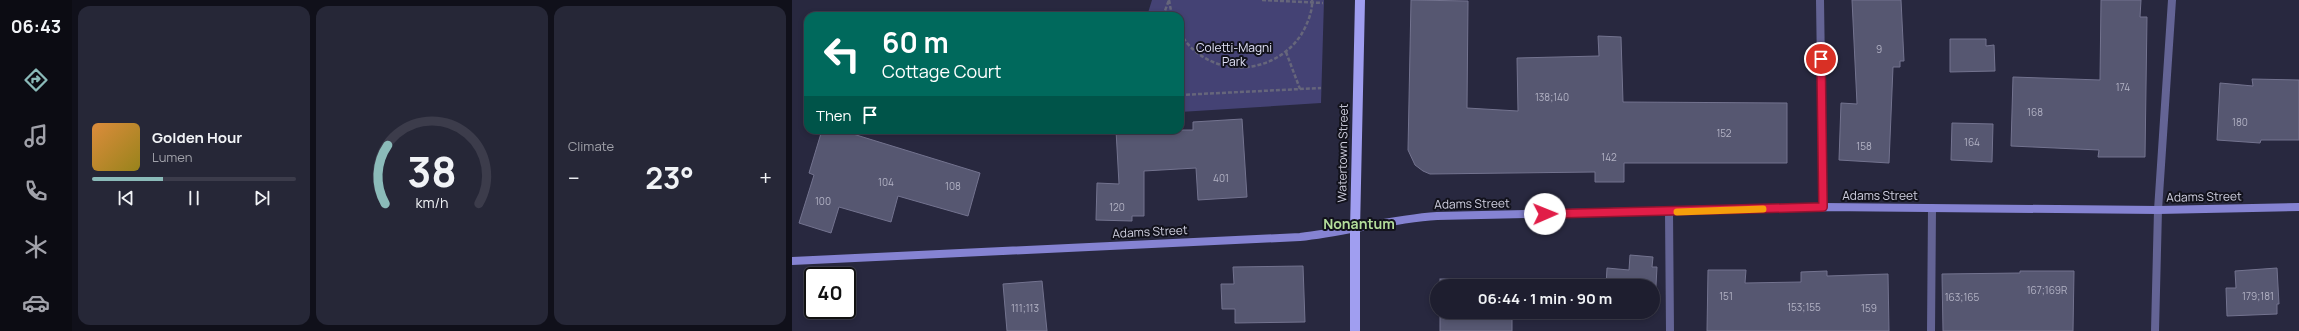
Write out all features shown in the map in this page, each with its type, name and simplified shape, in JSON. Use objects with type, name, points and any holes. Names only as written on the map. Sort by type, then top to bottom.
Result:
[{"type":"main road","name":"Watertown Street","points":[[1356,331],[1355,229],[1360,0]]},
{"type":"street","points":[[1820,0],[1823,207]]},
{"type":"street","points":[[2155,331],[2158,210],[2172,0]]},
{"type":"street","name":"Adams Street","points":[[792,261],[1300,237],[1355,229],[1395,220],[1437,216],[1669,212],[1823,207],[2158,210],[2299,207]]},
{"type":"street","points":[[1931,331],[1932,208]]},
{"type":"street","points":[[1669,212],[1670,331]]},
{"type":"path","points":[[1164,12],[1169,0]]},
{"type":"path","points":[[1169,0],[1171,12]]},
{"type":"path","points":[[1262,0],[1312,2],[1323,4]]},
{"type":"path","points":[[1184,40],[1204,59],[1226,67],[1250,68],[1273,61],[1293,46],[1306,27],[1312,2]]},
{"type":"path","points":[[1286,52],[1300,89]]},
{"type":"path","points":[[1184,95],[1321,88]]},
{"type":"green space","name":"Coletti-Magni Park","points":[[1152,0],[1324,0],[1321,103],[1184,112],[1184,12],[1148,12]]},
{"type":"building","points":[[1411,0],[1468,1],[1467,108],[1518,111],[1517,58],[1599,56],[1598,36],[1621,37],[1623,102],[1787,103],[1787,163],[1624,163],[1624,182],[1595,182],[1595,172],[1430,174],[1423,171],[1415,165],[1408,150]]},
{"type":"building","points":[[1852,0],[1901,0],[1904,61],[1900,61],[1900,67],[1893,67],[1889,163],[1839,160],[1841,103],[1857,104]]},
{"type":"building","points":[[2101,0],[2141,0],[2140,17],[2147,17],[2145,157],[2098,157],[2099,150],[2011,146],[2013,77],[2100,80]]},
{"type":"building","points":[[1950,39],[1986,39],[1986,46],[1994,45],[1995,71],[1950,72]]},
{"type":"building","points":[[2252,79],[2299,80],[2299,140],[2261,140],[2260,143],[2217,140],[2220,83],[2253,86]]},
{"type":"building","points":[[1242,119],[1247,197],[1198,200],[1196,168],[1144,171],[1144,216],[1132,216],[1132,221],[1096,220],[1097,183],[1119,184],[1116,134],[1184,134],[1184,130],[1193,130],[1193,122]]},
{"type":"building","points":[[1952,123],[1993,124],[1992,162],[1951,160]]},
{"type":"building","points":[[821,134],[853,134],[980,173],[968,216],[898,196],[891,222],[839,207],[831,233],[799,223],[814,175],[809,173]]},
{"type":"building","points":[[1630,255],[1653,257],[1652,267],[1657,267],[1656,279],[1606,279],[1607,268],[1629,270]]},
{"type":"building","points":[[1303,266],[1305,322],[1235,323],[1235,309],[1222,309],[1221,284],[1234,284],[1233,267]]},
{"type":"building","points":[[2277,268],[2279,304],[2277,304],[2277,314],[2227,316],[2226,288],[2236,288],[2235,271]]},
{"type":"building","points":[[1708,270],[1746,270],[1745,283],[1801,282],[1801,272],[1827,271],[1827,276],[1888,274],[1889,331],[1707,331]]},
{"type":"building","points":[[2020,271],[2074,271],[2073,331],[1943,331],[1942,274],[2020,273]]},
{"type":"building","points":[[1042,281],[1047,331],[1007,331],[1003,284]]},
{"type":"building","points":[[1440,319],[1512,319],[1512,331],[1440,331]]},
{"type":"slow traffic","points":[[1677,212],[1763,209]]},
{"type":"district","name":"Nonantum","points":[[1359,224]]},
{"type":"route","points":[[1545,214],[1823,207],[1821,59]]}]
